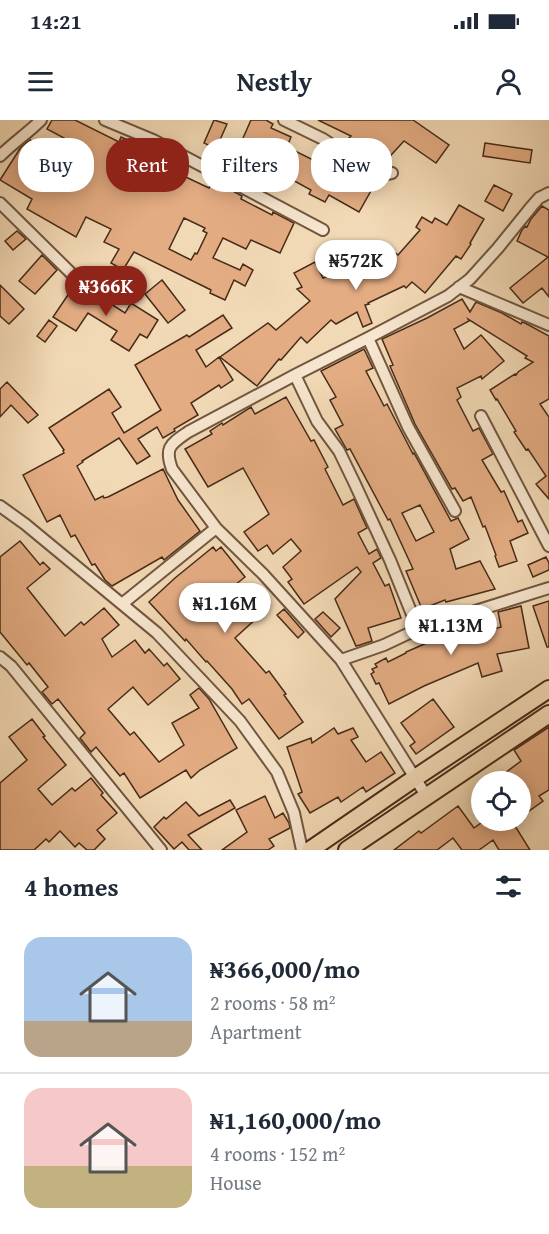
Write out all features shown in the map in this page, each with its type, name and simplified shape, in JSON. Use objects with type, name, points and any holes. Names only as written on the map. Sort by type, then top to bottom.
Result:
[{"type":"highway","points":[[310,850],[549,689]]},
{"type":"highway","points":[[347,850],[549,714]]},
{"type":"street","points":[[0,156],[41,120]]},
{"type":"street","points":[[105,120],[153,140],[323,230]]},
{"type":"street","points":[[284,120],[321,138]]},
{"type":"street","points":[[427,797],[341,660],[263,574],[216,528],[172,469],[167,452],[174,442],[188,432],[448,296],[470,279],[539,198],[549,193]]},
{"type":"street","points":[[0,203],[77,279],[102,290],[116,293],[132,287]]},
{"type":"street","points":[[459,287],[549,325]]},
{"type":"street","points":[[368,338],[408,427],[455,511]]},
{"type":"street","points":[[295,375],[317,421],[339,451],[390,560],[418,628]]},
{"type":"street","points":[[481,416],[549,546]]},
{"type":"street","points":[[0,507],[25,524],[158,633],[240,721],[277,772],[294,813],[302,850]]},
{"type":"street","points":[[122,604],[216,528]]},
{"type":"street","points":[[341,660],[384,645],[418,628],[549,588]]},
{"type":"street","points":[[0,657],[11,666],[161,850]]},
{"type":"building","points":[[52,120],[75,120],[111,138],[106,138],[106,192],[189,192],[189,179],[201,184],[201,192],[235,192],[242,196],[241,199],[294,223],[280,253],[251,240],[246,249],[223,238],[213,258],[240,270],[243,264],[253,270],[245,286],[234,280],[225,300],[210,293],[211,290],[134,252],[123,270],[111,263],[119,249],[104,242],[111,229],[86,217],[76,237],[27,209],[32,199],[20,192],[94,192],[94,138],[64,138],[47,129]],"holes":[[[184,218],[205,228],[203,231],[207,233],[197,254],[195,253],[191,260],[169,249]]]},
{"type":"building","points":[[214,120],[227,124],[221,138],[206,138]]},
{"type":"building","points":[[251,120],[266,120],[273,124],[271,128],[291,137],[291,138],[243,138]]},
{"type":"building","points":[[318,120],[413,120],[449,145],[436,163],[404,141],[392,154],[392,138],[349,138],[351,136]]},
{"type":"building","points":[[485,143],[532,150],[530,163],[483,156]]},
{"type":"building","points":[[18,152],[18,191],[0,180]]},
{"type":"building","points":[[299,153],[311,159],[311,190],[299,183]]},
{"type":"building","points":[[494,185],[512,194],[503,211],[485,201]]},
{"type":"building","points":[[311,190],[311,192],[370,192],[359,212],[329,195],[325,202],[309,194]]},
{"type":"building","points":[[459,205],[484,219],[461,259],[456,256],[425,293],[412,282],[406,288],[404,286],[368,303],[365,305],[372,323],[363,327],[357,312],[336,324],[331,320],[307,343],[301,337],[257,386],[220,357],[268,323],[276,330],[310,301],[297,289],[302,287],[294,273],[315,262],[323,278],[347,268],[346,266],[374,252],[380,264],[394,252],[398,255],[420,230],[416,227],[422,217],[432,223],[435,218],[447,225]]},
{"type":"building","points":[[542,206],[549,210],[549,297],[542,288],[523,303],[510,288],[548,257],[517,241],[522,230],[525,226],[527,227]]},
{"type":"building","points":[[17,231],[26,239],[13,250],[5,241]]},
{"type":"building","points":[[42,255],[57,270],[35,294],[19,281]]},
{"type":"building","points":[[162,280],[185,310],[168,323],[145,294]]},
{"type":"building","points":[[0,285],[24,309],[9,324],[0,316]]},
{"type":"building","points":[[74,286],[104,302],[105,300],[125,313],[131,303],[158,320],[147,338],[140,334],[129,351],[111,340],[117,331],[88,313],[76,331],[53,317]]},
{"type":"building","points":[[462,299],[470,312],[476,302],[549,336],[549,399],[540,404],[549,417],[549,499],[536,484],[546,476],[514,432],[516,431],[490,390],[533,362],[468,319],[469,321],[454,329],[464,349],[481,335],[504,361],[482,379],[481,376],[457,388],[461,397],[457,400],[473,431],[479,428],[493,454],[482,460],[501,492],[504,491],[518,522],[522,520],[528,533],[510,541],[517,561],[499,567],[485,526],[483,527],[471,497],[463,501],[455,488],[452,489],[415,424],[390,366],[393,365],[382,339]]},
{"type":"building","points":[[223,315],[232,328],[196,350],[206,367],[219,357],[233,380],[221,388],[219,385],[191,403],[198,415],[174,429],[175,431],[163,438],[157,427],[138,439],[150,456],[137,464],[119,438],[77,466],[95,500],[103,496],[108,497],[163,469],[178,500],[200,531],[164,560],[162,557],[112,586],[105,580],[95,564],[92,565],[75,535],[71,537],[60,515],[47,522],[23,475],[64,453],[49,428],[109,389],[121,407],[112,413],[124,433],[161,410],[135,365],[187,335],[189,337]]},
{"type":"building","points":[[49,320],[57,326],[45,342],[37,336]]},
{"type":"building","points":[[364,349],[373,368],[366,371],[384,406],[387,404],[451,521],[458,518],[469,539],[450,549],[456,569],[480,561],[495,589],[446,602],[445,600],[422,609],[406,571],[413,569],[390,519],[388,520],[350,449],[347,450],[335,429],[343,425],[330,400],[336,397],[321,371]],"holes":[[[420,505],[434,532],[416,541],[402,513]]]},
{"type":"building","points":[[7,382],[38,415],[28,423],[11,405],[0,417],[0,389]]},
{"type":"building","points":[[286,397],[311,441],[314,440],[343,505],[354,499],[367,528],[358,533],[369,554],[377,549],[381,558],[373,563],[385,586],[389,584],[401,618],[368,628],[372,641],[360,645],[356,646],[335,599],[361,572],[357,567],[304,604],[288,582],[292,579],[283,567],[301,551],[291,539],[273,554],[267,545],[258,551],[244,532],[269,514],[243,468],[208,487],[185,449],[212,434],[210,431],[222,423],[223,425],[251,407],[255,414]]},
{"type":"building","points":[[20,541],[40,565],[43,562],[50,569],[27,588],[65,636],[81,622],[84,625],[104,608],[119,625],[102,639],[112,657],[135,640],[145,653],[149,649],[164,666],[167,663],[180,679],[148,705],[133,687],[108,709],[130,735],[134,732],[159,762],[184,745],[172,723],[199,708],[190,695],[199,688],[209,699],[237,748],[191,778],[186,770],[140,798],[124,773],[120,776],[96,747],[91,752],[80,738],[85,733],[58,699],[52,704],[42,692],[48,687],[0,632],[0,557]]},
{"type":"building","points":[[213,547],[216,551],[221,547],[245,577],[215,601],[228,616],[256,590],[270,606],[235,638],[266,673],[269,671],[303,722],[279,739],[249,699],[242,704],[207,661],[149,602]]},
{"type":"building","points":[[546,557],[549,570],[533,577],[528,565]]},
{"type":"building","points":[[549,601],[549,647],[547,647],[533,606]]},
{"type":"building","points":[[521,606],[529,648],[497,654],[502,671],[482,677],[478,663],[389,704],[379,683],[376,684],[371,674],[374,672],[372,669],[377,667],[375,664],[386,658],[388,662],[429,642],[427,637],[449,628],[454,640],[501,627],[498,612]]},
{"type":"building","points":[[284,609],[304,632],[298,638],[277,615]]},
{"type":"building","points":[[323,612],[340,628],[331,637],[315,619]]},
{"type":"building","points":[[433,699],[454,727],[416,754],[410,746],[415,742],[401,723]]},
{"type":"building","points":[[32,719],[45,736],[43,737],[66,765],[38,789],[52,805],[72,788],[75,791],[91,778],[103,793],[101,795],[117,813],[97,830],[105,839],[94,850],[87,850],[79,843],[75,847],[60,831],[49,842],[46,839],[34,850],[0,850],[0,783],[27,760],[9,737]]},
{"type":"building","points":[[549,727],[549,790],[539,796],[543,801],[531,810],[531,771],[508,771],[521,761],[514,750]]},
{"type":"building","points":[[334,728],[338,734],[353,728],[358,737],[351,740],[366,762],[381,752],[395,773],[366,792],[363,787],[341,802],[338,797],[310,813],[298,794],[302,792],[287,747],[311,738],[312,743]]},
{"type":"building","points":[[265,796],[275,818],[283,813],[290,828],[269,839],[274,846],[268,850],[222,850],[247,832],[236,810]]},
{"type":"building","points":[[230,800],[235,808],[188,835],[202,850],[189,850],[182,842],[174,849],[154,827],[186,802],[199,816]]},
{"type":"building","points":[[458,806],[471,824],[471,831],[518,831],[530,850],[499,850],[493,840],[479,850],[462,850],[453,838],[437,850],[394,850],[419,831],[421,833]]}]
